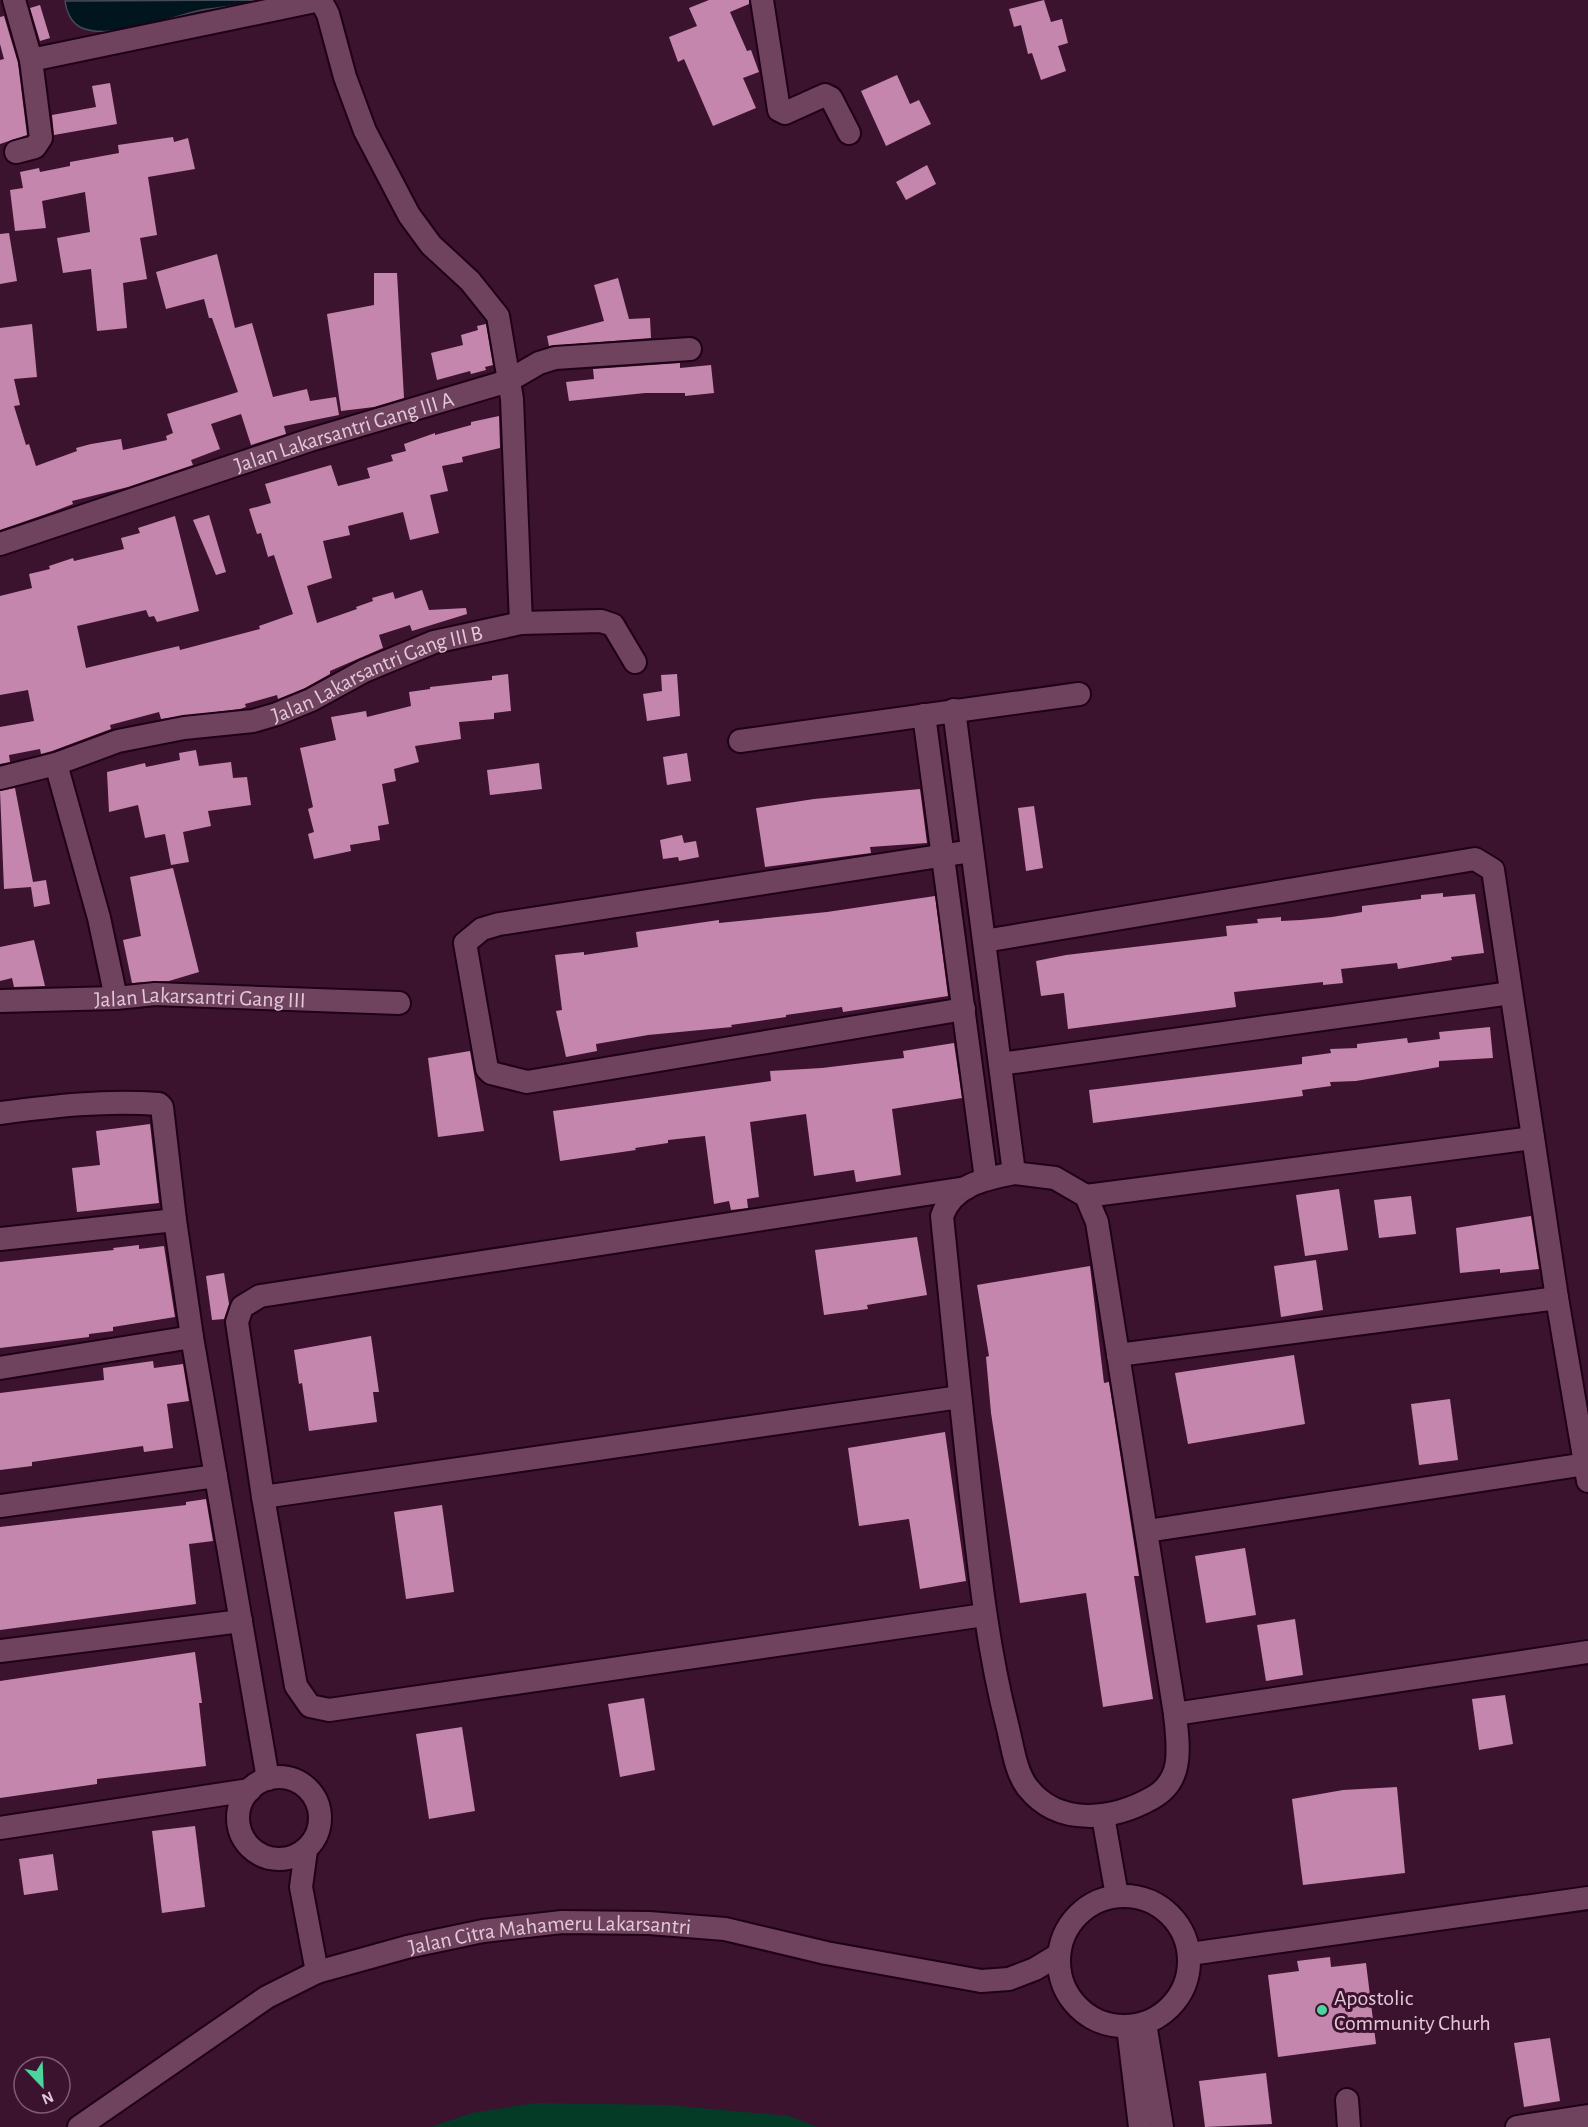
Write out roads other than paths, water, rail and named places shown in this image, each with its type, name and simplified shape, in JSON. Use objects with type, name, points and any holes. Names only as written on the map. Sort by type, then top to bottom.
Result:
[{"type":"street","points":[[14,0],[31,60],[41,138],[35,147],[16,152]]},
{"type":"street","points":[[762,0],[779,110],[785,113],[825,95],[831,98],[849,133]]},
{"type":"street","points":[[31,60],[315,2],[322,3],[328,14],[345,77],[365,131],[409,215],[431,245],[470,281],[498,316],[512,399],[521,623]]},
{"type":"street","name":"Jalan Lakarsantri Gang III A","points":[[0,544],[310,440],[508,381],[539,363],[555,358],[690,349]]},
{"type":"street","name":"Jalan Lakarsantri Gang III B","points":[[0,778],[56,764],[118,741],[184,728],[253,721],[277,714],[311,700],[364,671],[434,642],[521,623],[607,623],[613,625],[635,662]]},
{"type":"street","points":[[740,741],[1079,694]]},
{"type":"street","points":[[954,710],[1014,1173]]},
{"type":"street","points":[[924,715],[963,1009],[976,1183]]},
{"type":"street","points":[[56,764],[99,918],[116,998]]},
{"type":"street","points":[[963,1009],[526,1082],[491,1073],[487,1069],[465,943],[482,929],[499,924],[972,851]]},
{"type":"street","points":[[984,941],[1475,859],[1493,870],[1557,1298],[1587,1473],[1147,1531]]},
{"type":"street","points":[[1000,1064],[1511,993]]},
{"type":"street","name":"Jalan Lakarsantri Gang III","points":[[0,1001],[116,998],[155,994],[399,1003]]},
{"type":"street","points":[[0,1113],[91,1101],[159,1104],[163,1110],[175,1220],[192,1337],[241,1621],[259,1784]]},
{"type":"street","points":[[1086,1196],[1533,1138]]},
{"type":"street","points":[[976,1183],[947,1202],[942,1216],[984,1616],[998,1688],[1020,1774],[1028,1788],[1048,1806],[1080,1817],[1103,1816],[1138,1805],[1168,1787],[1179,1761],[1175,1714],[1097,1222],[1086,1196],[1055,1178],[1014,1173],[976,1183],[260,1296],[242,1307],[237,1322],[263,1497],[296,1686],[310,1706],[329,1710],[984,1616]]},
{"type":"street","points":[[0,1239],[175,1220]]},
{"type":"street","points":[[1118,1355],[1557,1298]]},
{"type":"street","points":[[0,1368],[192,1337]]},
{"type":"street","points":[[263,1497],[960,1397]]},
{"type":"street","points":[[0,1506],[216,1476]]},
{"type":"street","points":[[0,1651],[241,1621]]},
{"type":"street","points":[[1175,1714],[1588,1652]]},
{"type":"street","points":[[0,1828],[289,1778],[301,1783],[311,1791],[318,1802],[321,1815],[320,1828],[315,1840],[295,1857],[281,1860],[267,1858],[255,1852],[242,1835],[238,1815],[242,1801],[259,1784]]},
{"type":"street","points":[[1103,1816],[1117,1896]]},
{"type":"street","points":[[306,1850],[301,1887],[317,1972]]},
{"type":"street","points":[[281,1860],[301,1887]]},
{"type":"street","points":[[1117,1896],[1134,1896],[1166,1910],[1186,1938],[1190,1954],[1184,1989],[1174,2004],[1161,2016],[1137,2025],[1096,2021],[1077,2007],[1064,1988],[1059,1972],[1058,1954],[1067,1929],[1084,1909],[1100,1900],[1117,1896]]},
{"type":"street","points":[[1190,1954],[1588,1898]]},
{"type":"street","name":"Jalan Citra Mahameru Lakarsantri","points":[[79,2127],[267,1997],[317,1972],[407,1947],[483,1931],[562,1922],[649,1923],[725,1929],[826,1953],[981,1981],[1009,1979],[1035,1969],[1058,1954]]},
{"type":"street","points":[[1137,2025],[1140,2127]]},
{"type":"street","points":[[1137,2025],[1162,2127]]},
{"type":"street","points":[[1347,2100],[1349,2127]]},
{"type":"street","points":[[1517,2127],[1588,2116]]},
{"type":"water","points":[[266,0],[202,10],[141,26],[107,32],[92,31],[77,25],[66,9],[65,1]]},
{"type":"place","name":"Apostolic Community Churh","points":[[1322,2010]]}]
